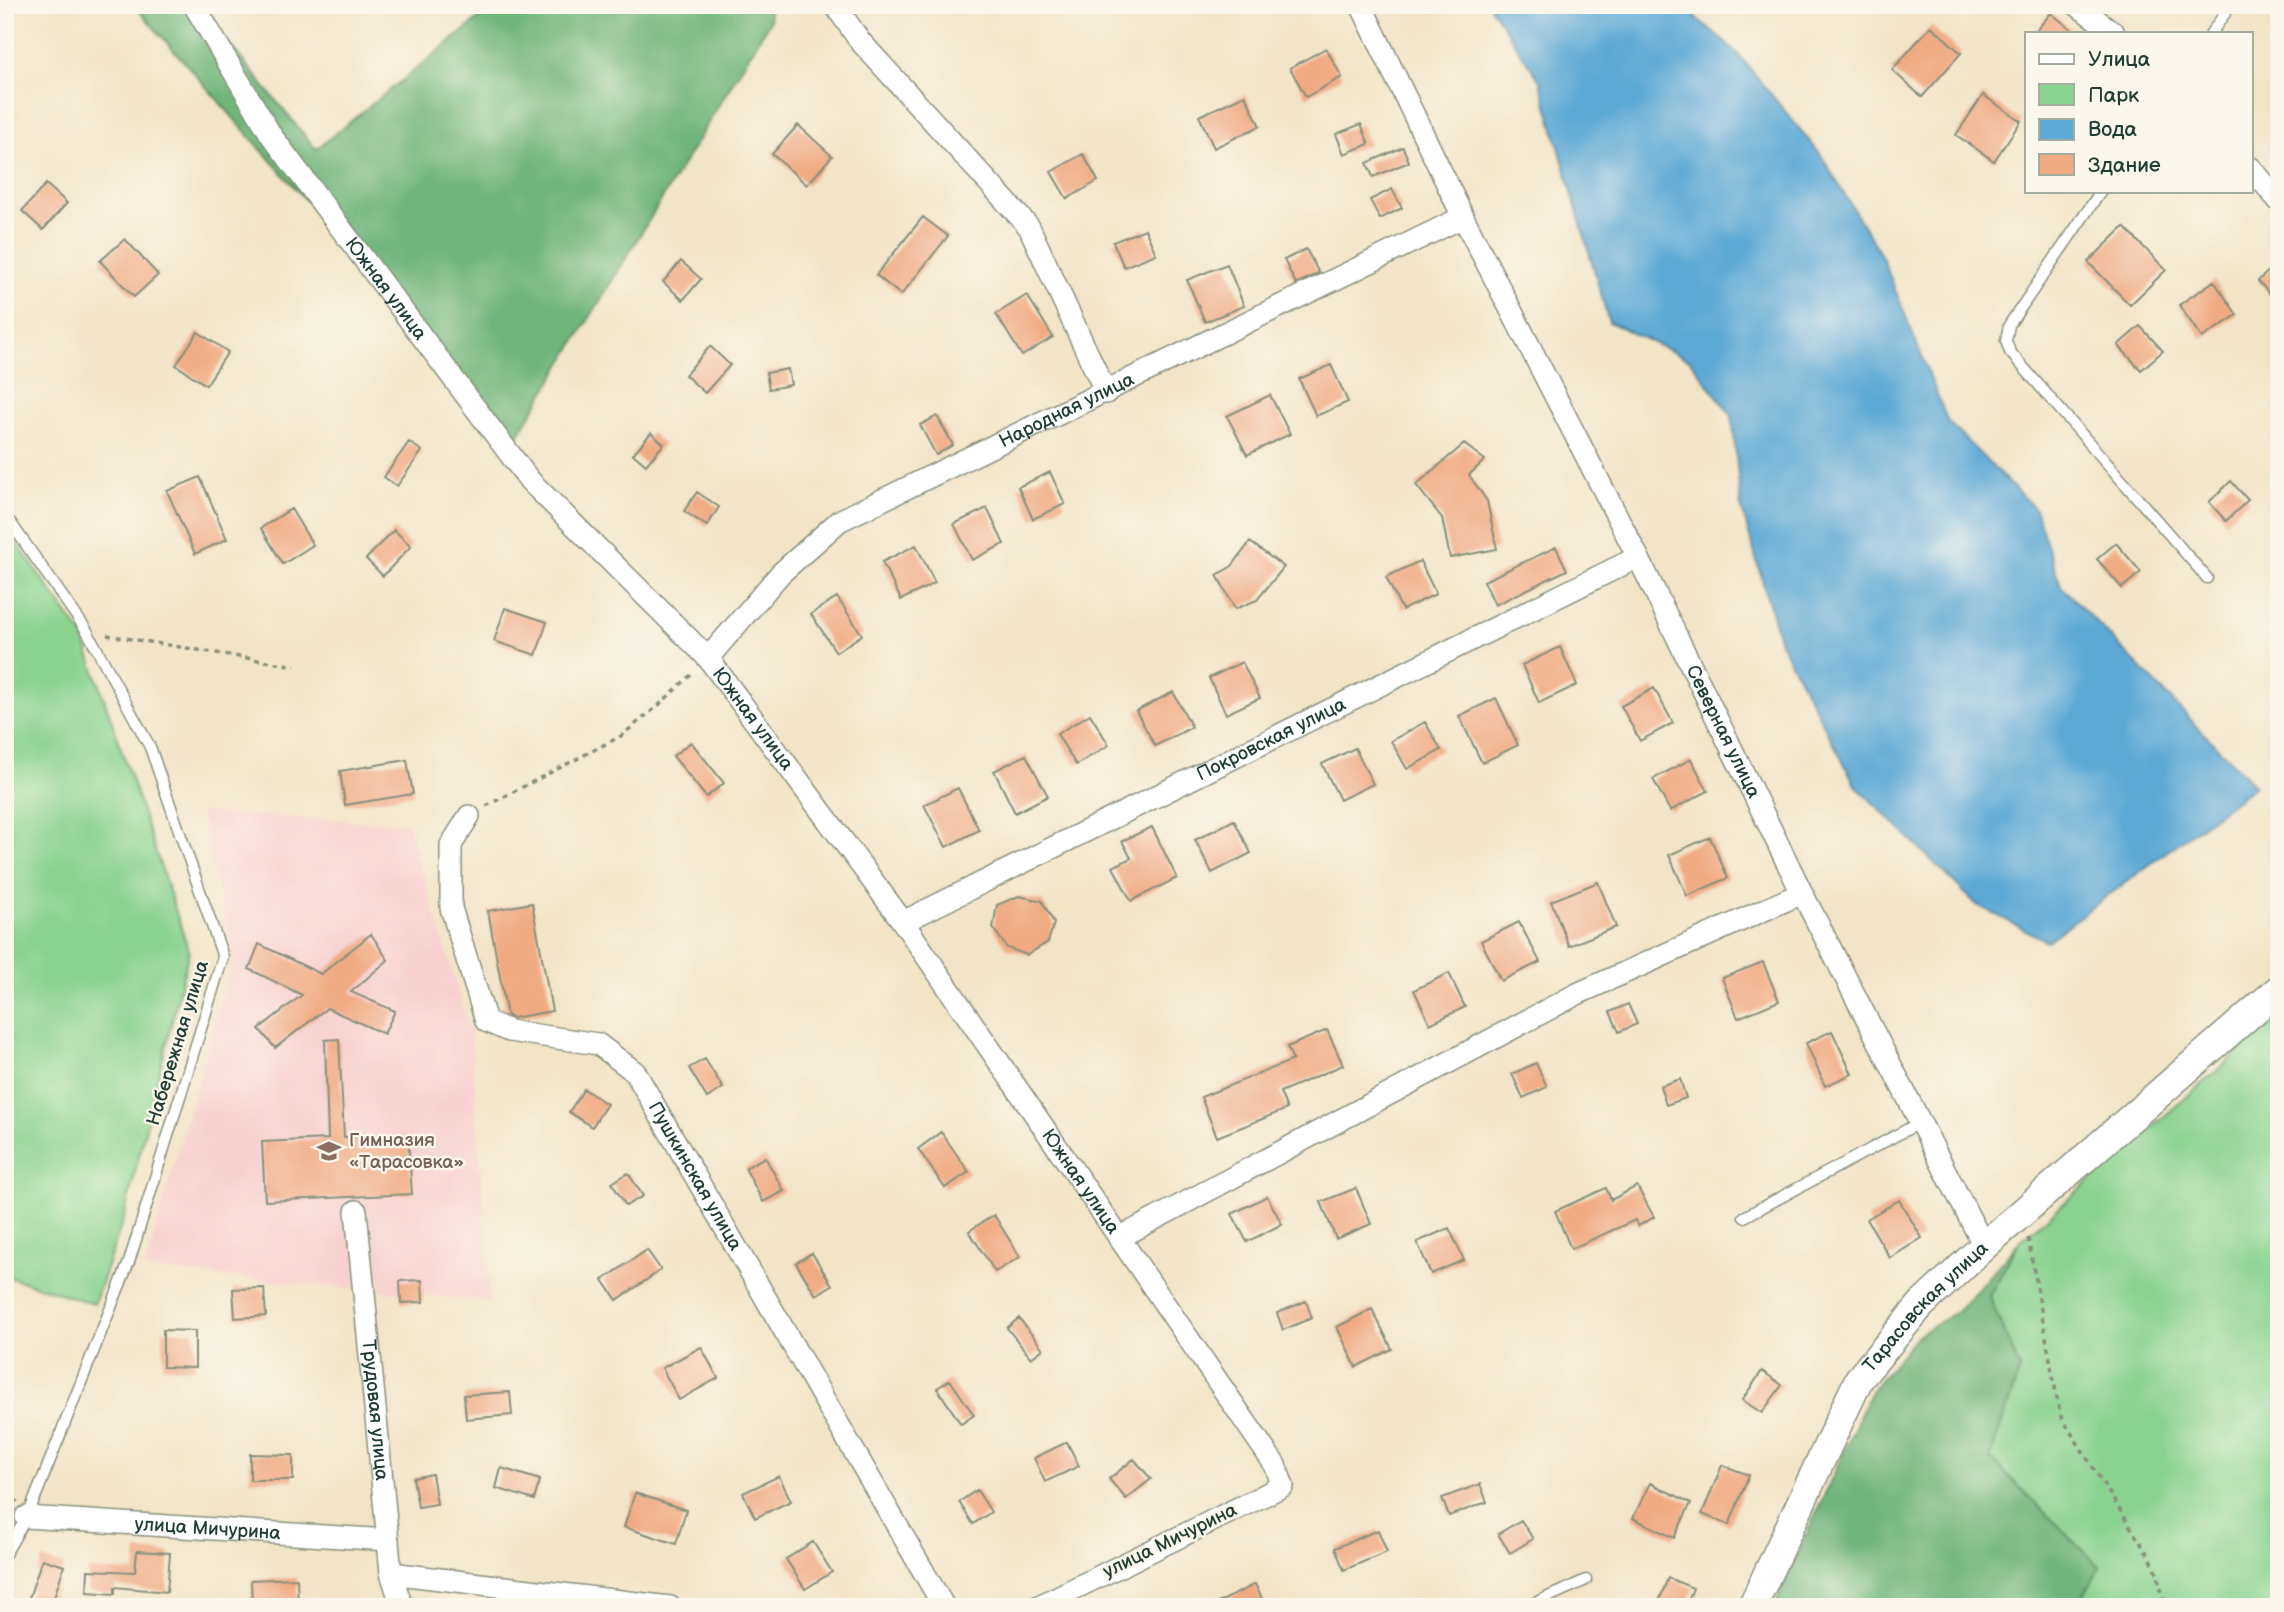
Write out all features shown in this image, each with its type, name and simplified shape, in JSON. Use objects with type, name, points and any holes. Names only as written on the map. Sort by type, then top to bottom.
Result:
[{"type":"main road","name":"Тарасовская улица","points":[[1752,1607],[1859,1379],[1921,1305],[2023,1212],[2279,989]]},
{"type":"street","name":"Южная улица","points":[[194,5],[271,135],[530,481],[708,658],[903,922],[1275,1465]]},
{"type":"street","points":[[835,5],[860,41],[1029,227],[1106,393]]},
{"type":"street","name":"Северная улица","points":[[1361,5],[1463,217],[1638,557],[1802,893],[1984,1247]]},
{"type":"street","points":[[2077,5],[2113,32]]},
{"type":"street","points":[[2252,169],[2279,201]]},
{"type":"street","name":"Народная улица","points":[[708,658],[780,574],[839,522],[1463,217]]},
{"type":"street","name":"Покровская улица","points":[[903,922],[1638,557]]},
{"type":"street","name":"Пушкинская улица","points":[[469,816],[451,845],[451,908],[486,1021],[509,1031],[598,1044],[635,1072],[944,1607]]},
{"type":"street","points":[[1119,1238],[1577,994],[1802,893]]},
{"type":"street","name":"Трудовая улица","points":[[356,1210],[391,1573],[402,1607]]},
{"type":"street","name":"улица Мичурина","points":[[1037,1607],[1283,1486],[1275,1465]]},
{"type":"street","name":"улица Мичурина","points":[[26,1517],[388,1540]]},
{"type":"street","points":[[391,1573],[670,1607]]},
{"type":"lane","points":[[2212,32],[2231,5]]},
{"type":"lane","points":[[2100,192],[2009,325],[2006,341],[2010,352],[2207,578]]},
{"type":"lane","name":"Набережная улица","points":[[5,1554],[26,1517],[129,1262],[223,957],[150,747],[87,631],[10,522]]},
{"type":"lane","points":[[1744,1217],[1921,1122]]},
{"type":"lane","points":[[1526,1607],[1586,1580]]},
{"type":"path","points":[[87,631],[295,667]]},
{"type":"path","points":[[469,816],[621,736],[659,705],[708,658]]},
{"type":"path","points":[[2023,1212],[2060,1415],[2155,1566],[2166,1607]]},
{"type":"shaded area","name":"Гимназия «Тарасовка»","points":[[200,812],[408,824],[471,1033],[490,1301],[144,1269],[233,958]]},
{"type":"green space","points":[[134,5],[197,5],[316,149],[496,5],[768,5],[770,21],[516,439]]},
{"type":"green space","points":[[5,527],[83,636],[189,951],[124,1217],[94,1304],[5,1276]]},
{"type":"green space","points":[[2279,1017],[2279,1607],[2077,1607],[2100,1567],[1989,1458],[2020,1369],[1989,1296],[2018,1243]]},
{"type":"green space","points":[[2018,1243],[1989,1296],[2020,1369],[1990,1458],[2100,1567],[2077,1607],[1774,1607],[1871,1391],[1918,1335],[1959,1310]]},
{"type":"water","points":[[1489,5],[1681,5],[1738,54],[1821,155],[1882,257],[1948,422],[2035,509],[2061,586],[2255,786],[2047,941],[1977,905],[1856,786],[1780,642],[1741,506],[1732,416],[1690,360],[1609,322],[1540,81]]},
{"type":"building","points":[[2051,13],[2075,32],[2035,32]]},
{"type":"building","points":[[1931,26],[1961,53],[1922,97],[1892,70]]},
{"type":"building","points":[[1326,48],[1342,77],[1306,97],[1290,68]]},
{"type":"building","points":[[1245,95],[1260,126],[1214,148],[1199,116]]},
{"type":"building","points":[[1983,95],[2021,121],[1994,161],[1956,135]]},
{"type":"building","points":[[1361,124],[1369,144],[1344,154],[1336,134]]},
{"type":"building","points":[[798,125],[832,156],[807,185],[772,154]]},
{"type":"building","points":[[1403,147],[1409,162],[1373,177],[1367,163]]},
{"type":"building","points":[[1083,154],[1098,181],[1067,199],[1051,172]]},
{"type":"building","points":[[46,184],[67,203],[43,230],[22,211]]},
{"type":"building","points":[[1392,189],[1402,208],[1380,219],[1370,200]]},
{"type":"building","points":[[923,217],[948,236],[901,295],[876,275]]},
{"type":"building","points":[[2124,227],[2166,270],[2130,305],[2088,262]]},
{"type":"building","points":[[1145,229],[1156,254],[1124,267],[1113,242]]},
{"type":"building","points":[[125,239],[158,275],[134,297],[100,261]]},
{"type":"building","points":[[1306,249],[1319,273],[1296,284],[1284,260]]},
{"type":"building","points":[[681,261],[701,279],[683,300],[663,282]]},
{"type":"building","points":[[2279,261],[2279,304],[2258,281]]},
{"type":"building","points":[[1227,264],[1244,306],[1205,322],[1187,280]]},
{"type":"building","points":[[2214,281],[2237,315],[2202,338],[2179,305]]},
{"type":"building","points":[[1027,295],[1053,337],[1022,356],[996,314]]},
{"type":"building","points":[[2140,326],[2163,351],[2141,370],[2118,345]]},
{"type":"building","points":[[198,332],[228,352],[206,385],[176,365]]},
{"type":"building","points":[[710,346],[730,365],[705,393],[685,375]]},
{"type":"building","points":[[1331,365],[1348,402],[1316,416],[1299,379]]},
{"type":"building","points":[[788,369],[791,385],[769,389],[766,373]]},
{"type":"building","points":[[1270,395],[1290,434],[1247,455],[1227,416]]},
{"type":"building","points":[[937,416],[953,445],[936,455],[920,425]]},
{"type":"building","points":[[651,433],[664,444],[646,465],[633,454]]},
{"type":"building","points":[[409,442],[422,451],[397,486],[384,477]]},
{"type":"building","points":[[1464,444],[1485,460],[1469,475],[1487,501],[1497,549],[1450,558],[1442,518],[1416,485]]},
{"type":"building","points":[[1050,472],[1065,504],[1033,519],[1018,487]]},
{"type":"building","points":[[200,477],[227,539],[195,554],[167,491]]},
{"type":"building","points":[[2231,481],[2248,500],[2226,521],[2209,502]]},
{"type":"building","points":[[697,492],[719,507],[707,526],[684,511]]},
{"type":"building","points":[[987,508],[1004,544],[972,560],[954,524]]},
{"type":"building","points":[[291,509],[313,545],[283,564],[261,528]]},
{"type":"building","points":[[394,530],[411,546],[383,576],[366,559]]},
{"type":"building","points":[[1250,542],[1284,567],[1257,600],[1235,609],[1217,575],[1232,566]]},
{"type":"building","points":[[2116,543],[2141,572],[2122,588],[2097,559]]},
{"type":"building","points":[[916,545],[935,583],[901,600],[882,562]]},
{"type":"building","points":[[1556,547],[1567,570],[1495,605],[1484,581]]},
{"type":"building","points":[[1420,561],[1436,594],[1402,610],[1386,577]]},
{"type":"building","points":[[837,597],[862,635],[836,652],[811,614]]},
{"type":"building","points":[[505,608],[547,622],[536,655],[494,641]]},
{"type":"building","points":[[1560,647],[1577,685],[1539,703],[1522,665]]},
{"type":"building","points":[[1242,662],[1260,698],[1226,714],[1209,678]]},
{"type":"building","points":[[1654,688],[1673,723],[1640,741],[1621,706]]},
{"type":"building","points":[[1173,692],[1192,727],[1155,746],[1136,711]]},
{"type":"building","points":[[1496,698],[1518,745],[1482,763],[1459,716]]},
{"type":"building","points":[[1090,714],[1109,745],[1076,765],[1057,734]]},
{"type":"building","points":[[1425,722],[1441,750],[1407,769],[1391,741]]},
{"type":"building","points":[[691,742],[724,783],[706,797],[673,756]]},
{"type":"building","points":[[1355,748],[1373,784],[1340,800],[1322,764]]},
{"type":"building","points":[[1026,755],[1048,796],[1015,813],[994,771]]},
{"type":"building","points":[[1691,759],[1708,791],[1670,811],[1653,779]]},
{"type":"building","points":[[407,760],[413,794],[345,805],[340,771]]},
{"type":"building","points":[[958,788],[979,830],[946,847],[924,805]]},
{"type":"building","points":[[1234,820],[1251,853],[1212,873],[1195,840]]},
{"type":"building","points":[[1152,827],[1177,878],[1131,901],[1113,867],[1131,858],[1122,841]]},
{"type":"building","points":[[1710,837],[1728,878],[1687,896],[1669,855]]},
{"type":"building","points":[[1598,882],[1616,927],[1569,946],[1551,901]]},
{"type":"building","points":[[1019,896],[1042,901],[1054,923],[1048,942],[1027,955],[1007,948],[993,928],[997,905]]},
{"type":"building","points":[[532,903],[552,1011],[513,1018],[507,1016],[488,911]]},
{"type":"building","points":[[1519,922],[1540,962],[1501,981],[1481,941]]},
{"type":"building","points":[[371,934],[388,960],[351,992],[395,1011],[384,1034],[327,1008],[275,1048],[259,1029],[302,995],[249,969],[259,944],[321,974]]},
{"type":"building","points":[[1763,962],[1779,1001],[1738,1018],[1722,978]]},
{"type":"building","points":[[1449,973],[1465,1007],[1430,1024],[1414,990]]},
{"type":"building","points":[[1628,1004],[1637,1024],[1619,1032],[1610,1012]]},
{"type":"building","points":[[1327,1030],[1343,1065],[1280,1092],[1287,1109],[1217,1137],[1201,1097],[1293,1060],[1287,1047]]},
{"type":"building","points":[[1832,1031],[1852,1074],[1825,1086],[1806,1043]]},
{"type":"building","points":[[339,1039],[344,1137],[408,1137],[412,1194],[265,1201],[262,1142],[328,1139],[325,1040]]},
{"type":"building","points":[[705,1059],[723,1088],[707,1098],[689,1068]]},
{"type":"building","points":[[1536,1063],[1547,1087],[1523,1098],[1512,1074]]},
{"type":"building","points":[[1680,1079],[1686,1098],[1666,1105],[1660,1086]]},
{"type":"building","points":[[584,1089],[607,1104],[592,1127],[569,1112]]},
{"type":"building","points":[[941,1132],[969,1172],[945,1188],[918,1149]]},
{"type":"building","points":[[765,1157],[784,1191],[763,1202],[745,1168]]},
{"type":"building","points":[[628,1173],[643,1196],[626,1206],[612,1183]]},
{"type":"building","points":[[1637,1186],[1654,1217],[1638,1226],[1635,1220],[1571,1249],[1555,1211],[1606,1188],[1611,1200]]},
{"type":"building","points":[[1356,1188],[1371,1224],[1336,1239],[1321,1202]]},
{"type":"building","points":[[1267,1196],[1282,1224],[1247,1242],[1232,1214]]},
{"type":"building","points":[[1899,1200],[1922,1238],[1890,1258],[1867,1219]]},
{"type":"building","points":[[994,1215],[1020,1257],[995,1272],[969,1231]]},
{"type":"building","points":[[1449,1228],[1464,1260],[1431,1274],[1417,1242]]},
{"type":"building","points":[[647,1250],[661,1270],[617,1300],[603,1280]]},
{"type":"building","points":[[812,1253],[832,1285],[816,1295],[796,1263]]},
{"type":"building","points":[[422,1280],[423,1302],[401,1303],[400,1281]]},
{"type":"building","points":[[264,1288],[266,1316],[235,1318],[233,1289]]},
{"type":"building","points":[[1306,1301],[1312,1318],[1283,1330],[1277,1313]]},
{"type":"building","points":[[1372,1309],[1392,1349],[1356,1367],[1337,1327]]},
{"type":"building","points":[[1019,1318],[1043,1349],[1031,1358],[1007,1328]]},
{"type":"building","points":[[163,1330],[195,1331],[195,1368],[163,1367]]},
{"type":"building","points":[[701,1347],[718,1378],[679,1400],[662,1368]]},
{"type":"building","points":[[1762,1371],[1782,1385],[1762,1413],[1742,1400]]},
{"type":"building","points":[[950,1380],[974,1415],[961,1424],[937,1388]]},
{"type":"building","points":[[510,1392],[512,1415],[466,1419],[464,1395]]},
{"type":"building","points":[[1067,1442],[1079,1466],[1045,1482],[1034,1458]]},
{"type":"building","points":[[250,1454],[293,1455],[293,1480],[250,1480]]},
{"type":"building","points":[[1134,1459],[1151,1479],[1126,1499],[1109,1479]]},
{"type":"building","points":[[1722,1465],[1749,1475],[1729,1525],[1702,1514]]},
{"type":"building","points":[[501,1468],[540,1480],[534,1500],[496,1488]]},
{"type":"building","points":[[432,1474],[437,1504],[418,1507],[413,1478]]},
{"type":"building","points":[[779,1476],[791,1501],[755,1518],[743,1493]]},
{"type":"building","points":[[1650,1483],[1691,1503],[1674,1538],[1633,1518]]},
{"type":"building","points":[[1480,1484],[1487,1502],[1449,1516],[1442,1498]]},
{"type":"building","points":[[977,1490],[991,1512],[973,1524],[959,1502]]},
{"type":"building","points":[[635,1493],[686,1510],[676,1544],[624,1527]]},
{"type":"building","points":[[1521,1520],[1533,1539],[1510,1553],[1498,1534]]},
{"type":"building","points":[[1378,1530],[1387,1552],[1344,1570],[1335,1548]]},
{"type":"building","points":[[813,1542],[832,1572],[805,1589],[786,1559]]},
{"type":"building","points":[[137,1551],[170,1553],[167,1592],[115,1587],[115,1594],[87,1592],[88,1570],[135,1572]]},
{"type":"building","points":[[42,1559],[64,1566],[51,1607],[26,1607]]},
{"type":"building","points":[[297,1578],[298,1607],[252,1607],[251,1580]]},
{"type":"building","points":[[1668,1578],[1693,1588],[1686,1607],[1657,1607]]},
{"type":"building","points":[[1255,1584],[1266,1607],[1210,1607]]},
{"type":"place","name":"Гимназия «Тарасовка»","points":[[329,1151]]}]
